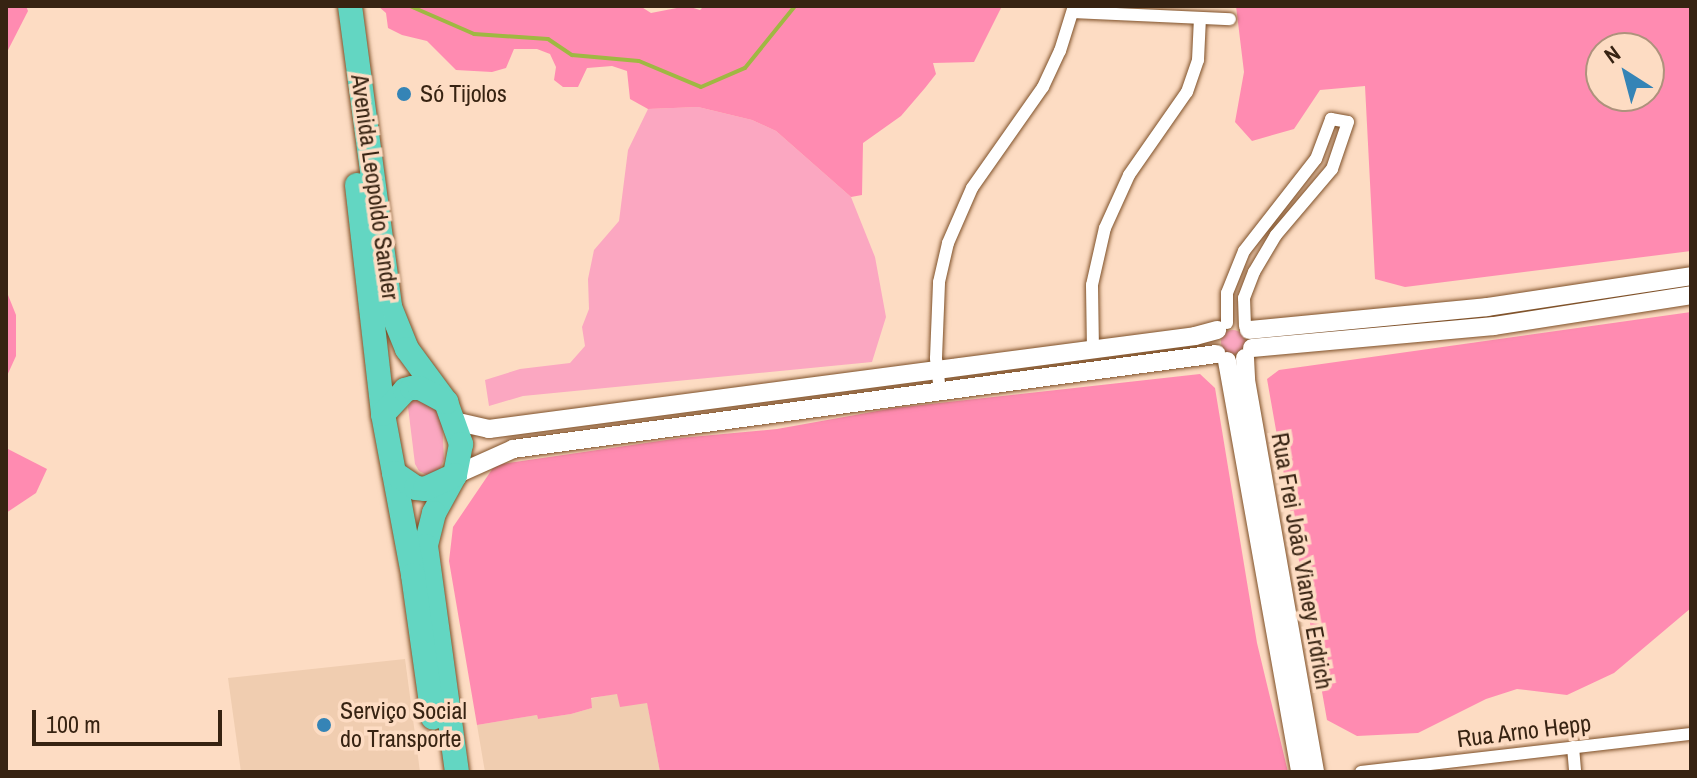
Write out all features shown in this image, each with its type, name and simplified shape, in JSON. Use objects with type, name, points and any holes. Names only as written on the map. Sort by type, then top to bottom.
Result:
[{"type":"highway","name":"Avenida Leopoldo Sander","points":[[336,6],[383,414],[413,575],[422,654],[442,772]]},
{"type":"highway","name":"Avenida Leopoldo Sander","points":[[350,6],[390,307],[407,349],[450,411]]},
{"type":"highway","points":[[383,414],[405,390],[420,388],[450,411],[461,444],[455,475],[434,513],[426,546],[457,772]]},
{"type":"highway","points":[[394,473],[416,488],[425,489],[455,475]]},
{"type":"street","points":[[940,391],[939,282],[955,225],[983,171],[1043,87],[1073,9],[1230,19]]},
{"type":"street","points":[[1093,350],[1092,285],[1105,228],[1129,175],[1187,92],[1198,60],[1200,18]]},
{"type":"street","name":"Rua Frei João Vianey Erdrich","points":[[1300,772],[1227,293],[1237,264],[1262,224],[1316,159],[1331,119],[1348,122],[1332,169],[1276,235],[1254,272],[1244,298],[1235,341],[1246,380],[1315,772]]},
{"type":"street","points":[[455,475],[513,449],[940,391],[1235,341],[1691,276]]},
{"type":"street","points":[[450,411],[489,429],[1093,350],[1494,326],[1691,295]]},
{"type":"street","name":"Rua Arno Hepp","points":[[1361,772],[1691,734]]},
{"type":"street","points":[[1573,747],[1575,772]]},
{"type":"shaded area","points":[[6,6],[26,6],[28,11],[6,54]]},
{"type":"shaded area","points":[[378,6],[640,6],[651,13],[687,6],[700,10],[704,6],[1002,6],[974,62],[933,63],[936,74],[901,116],[863,143],[862,195],[851,197],[776,131],[752,120],[698,107],[648,109],[630,99],[627,71],[612,66],[587,68],[578,87],[563,87],[554,80],[556,67],[550,54],[537,49],[514,49],[506,68],[492,72],[456,70],[427,41],[388,28],[386,13]]},
{"type":"shaded area","points":[[1236,6],[1691,6],[1691,251],[1405,287],[1375,279],[1365,86],[1320,90],[1294,129],[1252,141],[1235,122],[1244,72]]},
{"type":"shaded area","points":[[698,107],[752,120],[776,131],[851,197],[875,257],[886,317],[872,362],[523,396],[489,406],[485,380],[520,369],[570,363],[585,346],[582,327],[589,309],[588,279],[594,250],[619,221],[628,150],[648,109]]},
{"type":"shaded area","points":[[6,290],[16,315],[16,356],[6,378]]},
{"type":"shaded area","points":[[1691,312],[1691,608],[1614,673],[1567,695],[1517,689],[1486,699],[1418,733],[1357,736],[1327,720],[1267,379],[1279,370]]},
{"type":"shaded area","points":[[1233,330],[1241,334],[1245,342],[1241,350],[1233,354],[1225,350],[1221,342],[1225,334]]},
{"type":"shaded area","points":[[1200,374],[1215,388],[1257,643],[1288,772],[660,772],[647,703],[620,707],[617,694],[591,698],[592,708],[571,714],[538,719],[537,715],[477,725],[449,561],[453,527],[495,465],[680,438],[777,429],[894,408]]},
{"type":"shaded area","points":[[414,398],[438,410],[442,419],[444,459],[440,469],[429,476],[419,471],[415,464],[408,407]]},
{"type":"shaded area","points":[[6,448],[47,469],[36,493],[6,513]]},
{"type":"shaded area","name":"Serviço Social do Transporte","points":[[405,659],[420,772],[241,772],[228,678]]},
{"type":"shaded area","points":[[617,693],[647,702],[660,772],[485,772],[477,725],[537,715],[538,719],[571,714],[592,708],[590,699]]},
{"type":"waterway","points":[[410,6],[474,34],[548,39],[572,55],[639,61],[701,87],[745,68],[795,6]]},
{"type":"place","name":"Só Tijolos","points":[[404,94]]},
{"type":"place","name":"Serviço Social do Transporte","points":[[324,725]]}]
